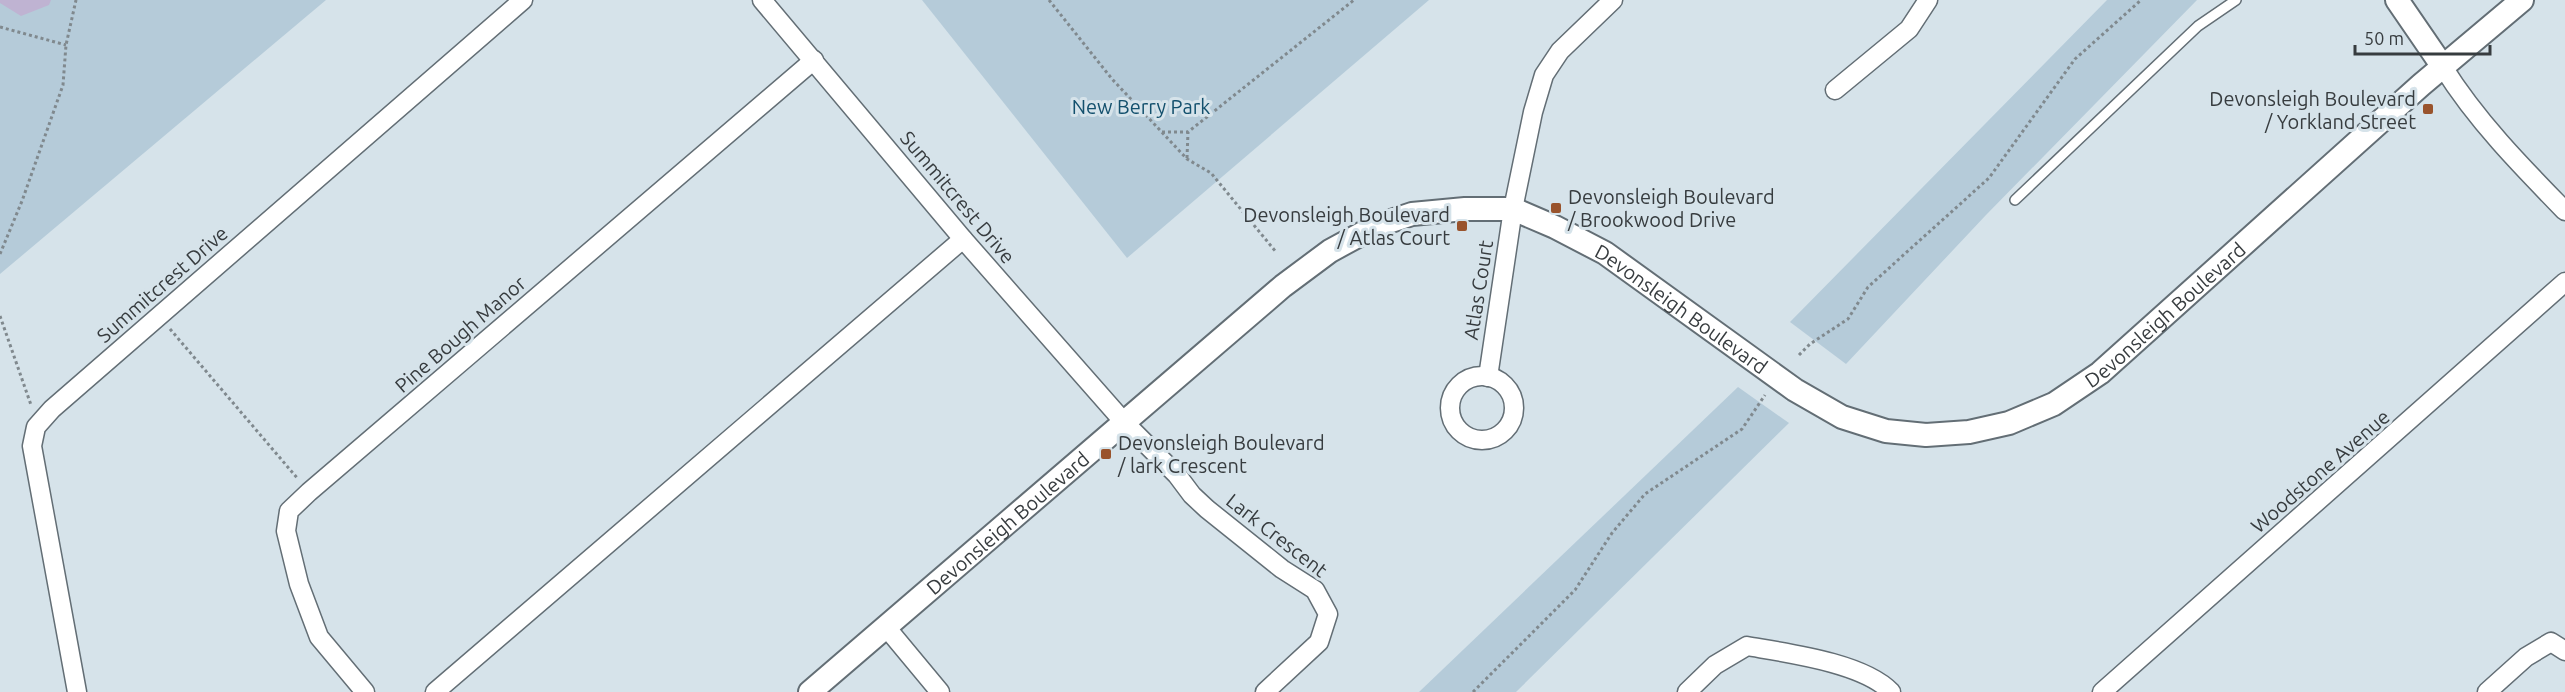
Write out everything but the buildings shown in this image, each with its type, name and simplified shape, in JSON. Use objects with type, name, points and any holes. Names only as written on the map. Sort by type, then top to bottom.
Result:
[{"type":"street","name":"Summitcrest Drive","points":[[36,427],[52,409],[523,0]]},
{"type":"street","name":"Summitcrest Drive","points":[[762,0],[963,238],[1123,421]]},
{"type":"street","name":"Atlas Court","points":[[1488,377],[1513,209],[1533,112],[1544,75],[1560,51],[1613,0]]},
{"type":"street","points":[[1835,90],[1909,29],[1928,0]]},
{"type":"street","points":[[2397,0],[2459,93],[2500,142],[2565,211]]},
{"type":"street","name":"Devonsleigh Boulevard","points":[[810,692],[1283,286],[1330,251],[1376,226],[1412,214],[1465,209],[1513,209],[1555,227],[1605,253],[1795,390],[1842,417],[1886,431],[1926,435],[1969,432],[2009,423],[2054,404],[2100,373],[2443,67],[2522,0]]},
{"type":"street","name":"Pine Bough Manor","points":[[365,692],[319,637],[299,584],[286,531],[289,511],[814,60]]},
{"type":"street","points":[[435,692],[963,238]]},
{"type":"street","name":"Woodstone Avenue","points":[[2102,692],[2565,282]]},
{"type":"street","name":"Lark Crescent","points":[[1123,421],[1207,509],[1282,569],[1315,590],[1322,602],[1328,614],[1319,642],[1265,692]]},
{"type":"street","points":[[36,427],[32,446],[77,692]]},
{"type":"street","points":[[886,627],[940,692]]},
{"type":"street","points":[[2487,692],[2526,657],[2552,642],[2565,651]]},
{"type":"street","points":[[1687,692],[1714,665],[1747,646],[1861,671],[1885,685],[1891,692]]},
{"type":"lane","points":[[2015,200],[2198,26],[2236,0]]},
{"type":"path","points":[[0,254],[22,201],[63,85],[66,45],[76,0]]},
{"type":"path","points":[[1049,0],[1112,79],[1187,159],[1211,173],[1276,252]]},
{"type":"path","points":[[1161,132],[1188,132],[1354,0]]},
{"type":"path","points":[[1799,355],[1810,344],[1848,318],[1868,287],[1989,178],[2074,59],[2141,0]]},
{"type":"path","points":[[0,27],[66,45]]},
{"type":"path","points":[[1187,159],[1188,132]]},
{"type":"path","points":[[0,316],[28,395],[36,427]]},
{"type":"path","points":[[159,316],[309,492]]},
{"type":"path","points":[[1473,692],[1575,590],[1612,533],[1645,494],[1742,429],[1765,395]]},
{"type":"green space","points":[[0,0],[326,0],[0,274]]},
{"type":"green space","name":"New Berry Park","points":[[922,0],[1429,0],[1127,258]]},
{"type":"green space","points":[[2107,0],[2197,0],[1986,215],[1846,364],[1790,322]]},
{"type":"green space","points":[[1738,387],[1789,423],[1516,692],[1419,692]]},
{"type":"shaded area","points":[[0,0],[51,0],[49,5],[21,16],[0,3]]},
{"type":"place","name":"Devonsleigh Boulevard / Yorkland Street","points":[[2428,109]]},
{"type":"place","name":"Devonsleigh Boulevard / Brookwood Drive","points":[[1556,208]]},
{"type":"place","name":"Devonsleigh Boulevard / Atlas Court","points":[[1462,226]]},
{"type":"place","name":"Devonsleigh Boulevard / lark Crescent","points":[[1106,454]]}]
